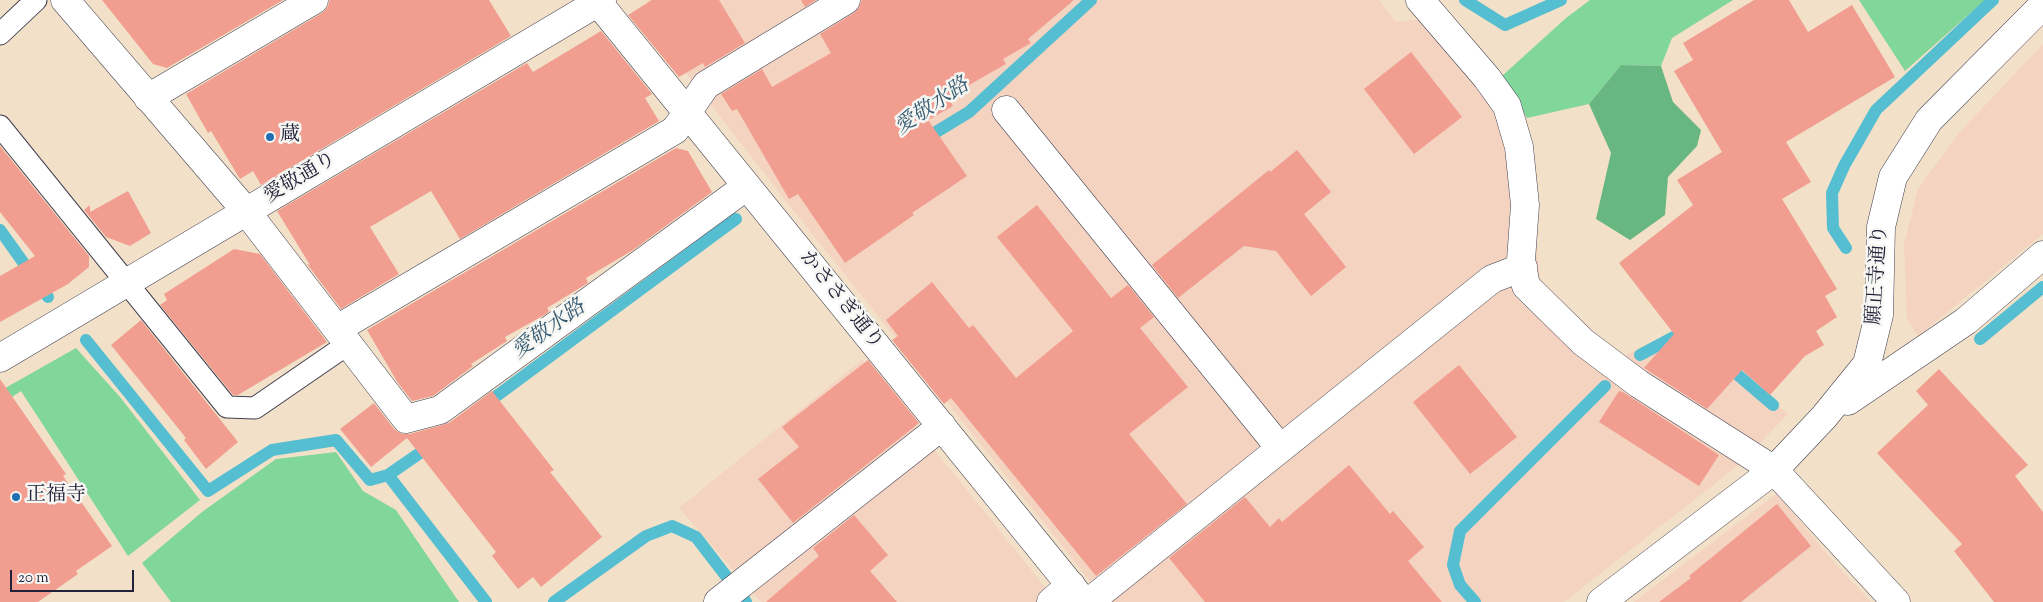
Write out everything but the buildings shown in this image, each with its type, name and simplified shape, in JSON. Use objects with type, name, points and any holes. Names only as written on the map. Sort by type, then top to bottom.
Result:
[{"type":"street","points":[[65,0],[246,211],[406,419],[440,410],[746,186]]},
{"type":"street","points":[[148,98],[314,0]]},
{"type":"street","points":[[342,336],[675,130],[706,84],[846,0]]},
{"type":"street","name":"かささぎ通り","points":[[598,1],[942,426],[1074,598]]},
{"type":"street","name":"愛敬通り","points":[[0,358],[598,1]]},
{"type":"street","points":[[1424,2],[1487,78],[1507,106],[1519,147],[1525,206],[1521,260],[1526,286],[1583,342],[1639,384],[1774,470],[1896,602]]},
{"type":"street","name":"願正寺通り","points":[[1601,602],[1774,470],[1824,417],[1867,364],[1879,315],[1881,227],[1893,177],[1929,120],[2043,5]]},
{"type":"street","points":[[1006,110],[1280,448]]},
{"type":"street","points":[[1824,417],[1966,321],[2043,255]]},
{"type":"street","points":[[1074,598],[1280,448],[1492,279],[1523,267]]},
{"type":"street","points":[[722,599],[942,426]]},
{"type":"lane","points":[[0,34],[36,0]]},
{"type":"lane","points":[[0,126],[226,407],[255,408],[342,336]]},
{"type":"shaded area","points":[[648,0],[1379,0],[1396,22],[1449,16],[1502,76],[1527,118],[1540,282],[1622,357],[1685,325],[1788,414],[1740,464],[1564,602],[1107,602],[786,201],[643,18]]},
{"type":"shaded area","points":[[2043,44],[2043,234],[1918,336],[1907,319],[1904,244],[1918,189],[1958,134]]},
{"type":"shaded area","points":[[862,360],[1057,602],[761,602],[679,508]]},
{"type":"shaded area","points":[[1777,493],[1831,559],[1871,602],[1634,602]]},
{"type":"green space","points":[[1590,0],[1733,0],[1672,38],[1661,66],[1621,65],[1589,104],[1527,118],[1502,76],[1566,18]]},
{"type":"green space","points":[[1859,0],[1985,0],[1905,71]]},
{"type":"green space","points":[[1621,65],[1661,66],[1673,102],[1701,130],[1697,146],[1668,177],[1665,215],[1630,240],[1596,219],[1611,153],[1589,104]]},
{"type":"green space","points":[[76,348],[120,397],[200,500],[128,556],[21,391],[0,405],[0,391]]},
{"type":"green space","points":[[336,452],[363,491],[396,510],[459,602],[171,602],[142,563],[202,512],[276,459]]},
{"type":"waterway","name":"愛敬水路","points":[[923,140],[969,112],[1091,0]]},
{"type":"waterway","points":[[1465,0],[1505,25],[1561,0]]},
{"type":"waterway","points":[[1846,248],[1833,228],[1832,193],[1844,166],[1876,110],[1993,0]]},
{"type":"waterway","name":"愛敬水路","points":[[483,406],[736,219]]},
{"type":"waterway","points":[[0,230],[48,297]]},
{"type":"waterway","points":[[1980,339],[2043,287]]},
{"type":"waterway","points":[[1640,355],[1683,332]]},
{"type":"waterway","points":[[86,340],[208,491],[272,450],[336,440],[370,480],[388,475],[433,444]]},
{"type":"waterway","points":[[1725,364],[1773,405]]},
{"type":"waterway","points":[[1475,602],[1460,585],[1453,565],[1460,531],[1605,386]]},
{"type":"waterway","points":[[388,475],[486,602]]},
{"type":"waterway","points":[[554,602],[646,536],[672,526],[696,537],[746,602]]},
{"type":"place","name":"蔵","points":[[270,137]]},
{"type":"place","name":"正福寺","points":[[16,497]]}]
